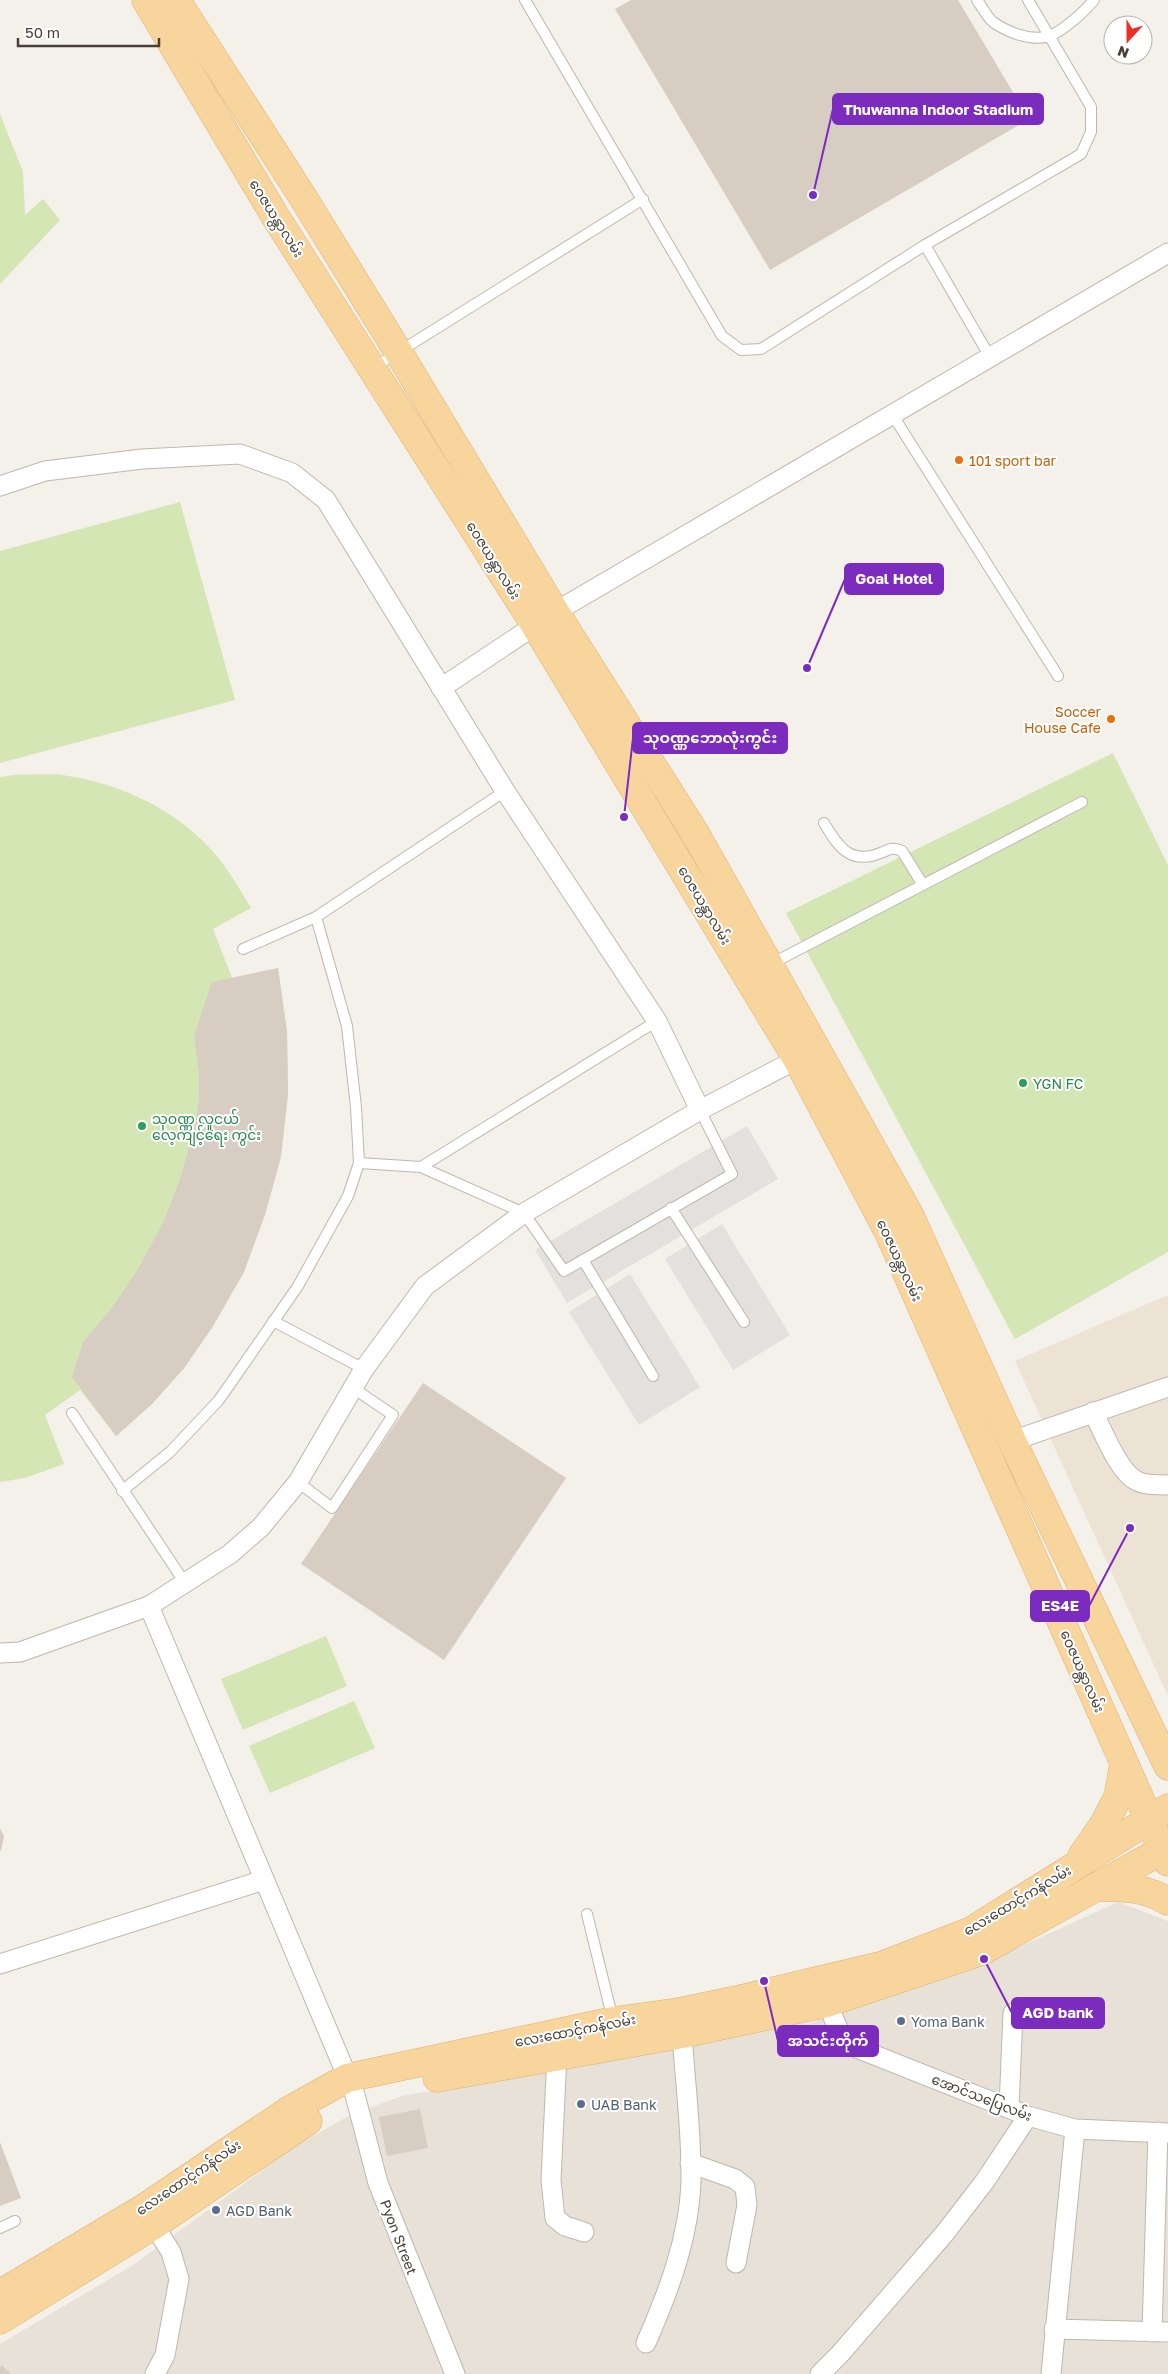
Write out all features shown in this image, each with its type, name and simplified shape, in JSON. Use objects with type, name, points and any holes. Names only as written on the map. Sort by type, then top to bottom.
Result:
[{"type":"main road","name":"ဝေဇယန္တာလမ်း","points":[[146,0],[275,216],[372,369],[695,833],[768,965],[806,1054],[889,1233],[1124,1764],[1158,1814],[1166,1853]]},
{"type":"main road","name":"ဝေဇယန္တာလမ်း","points":[[176,0],[400,353],[545,618],[806,1054],[909,1214],[1012,1441],[1162,1742],[1168,1766]]},
{"type":"main road","points":[[335,310],[361,294]]},
{"type":"main road","points":[[1076,1865],[1104,1824],[1118,1797],[1124,1764]]},
{"type":"main road","name":"လေးထောင့်ကန်လမ်း","points":[[435,2069],[557,2056],[616,2032],[679,2012],[822,1993],[884,1964],[971,1931],[1158,1814]]},
{"type":"main road","name":"လေးထောင့်ကန်လမ်း","points":[[0,2320],[149,2217],[288,2111],[351,2086],[616,2032],[682,2034],[822,1993],[982,1951],[1094,1887],[1166,1853]]},
{"type":"main road","points":[[1094,1887],[1126,1887],[1147,1890],[1168,1901]]},
{"type":"main road","name":"လေးထောင့်ကန်လမ်း","points":[[0,2294],[149,2217]]},
{"type":"street","points":[[440,688],[545,618],[1168,253]]},
{"type":"street","points":[[0,486],[45,471],[142,459],[240,454],[292,473],[326,500],[504,791],[657,1021],[700,1110]]},
{"type":"street","points":[[0,1653],[20,1652],[149,1606],[230,1554],[261,1526],[298,1482],[364,1369],[426,1286],[524,1213],[700,1110],[806,1054]]},
{"type":"street","points":[[1012,1441],[1168,1387]]},
{"type":"street","points":[[1094,1412],[1114,1454],[1132,1479],[1147,1484],[1168,1485]]},
{"type":"street","name":"Pyon Street","points":[[149,1606],[351,2086],[378,2183],[456,2374]]},
{"type":"street","points":[[0,1964],[264,1880]]},
{"type":"street","name":"အောင်သပြေလမ်း","points":[[822,1993],[844,2043],[1028,2116],[1075,2129],[1163,2132]]},
{"type":"street","points":[[1009,2108],[1013,2014]]},
{"type":"street","points":[[646,2343],[669,2290],[687,2215],[691,2182],[682,2034]]},
{"type":"street","points":[[557,2056],[551,2180],[555,2218],[564,2226],[584,2232]]},
{"type":"street","points":[[820,2374],[840,2354],[945,2233],[985,2181],[1028,2116]]},
{"type":"street","points":[[1051,2374],[1075,2129]]},
{"type":"street","points":[[1054,2328],[1160,2332],[1163,2132]]},
{"type":"street","points":[[690,2163],[735,2179],[745,2188],[747,2205],[736,2263]]},
{"type":"street","points":[[149,2217],[171,2252],[179,2279],[165,2354],[155,2374]]},
{"type":"lane","points":[[525,0],[722,336],[741,350],[760,349],[925,245],[1081,154],[1091,132],[1091,107],[1028,0]]},
{"type":"lane","points":[[977,0],[992,21],[1013,32],[1032,38],[1049,36],[1076,18],[1094,0]]},
{"type":"lane","points":[[372,369],[643,199]]},
{"type":"lane","points":[[925,245],[990,357]]},
{"type":"lane","points":[[892,414],[1058,676]]},
{"type":"lane","points":[[243,949],[316,917],[504,791]]},
{"type":"lane","points":[[768,965],[1082,802]]},
{"type":"lane","points":[[824,823],[836,842],[850,855],[866,858],[892,848],[902,850],[923,885]]},
{"type":"lane","points":[[122,1491],[170,1452],[219,1400],[298,1286],[348,1196],[359,1163],[356,1107],[347,1026],[316,917]]},
{"type":"lane","points":[[421,1167],[657,1021]]},
{"type":"lane","points":[[359,1163],[421,1167],[524,1213],[564,1271],[732,1174],[700,1110]]},
{"type":"lane","points":[[671,1208],[744,1322]]},
{"type":"lane","points":[[583,1260],[653,1376]]},
{"type":"lane","points":[[273,1321],[364,1369]]},
{"type":"lane","points":[[298,1482],[332,1508],[393,1415],[353,1388]]},
{"type":"lane","points":[[72,1413],[122,1491],[185,1583]]},
{"type":"lane","points":[[587,1914],[616,2032]]},
{"type":"lane","points":[[0,2228],[15,2221]]},
{"type":"shaded area","points":[[747,1126],[778,1179],[567,1303],[535,1250]]},
{"type":"shaded area","points":[[722,1224],[790,1335],[733,1370],[665,1259]]},
{"type":"shaded area","points":[[630,1274],[700,1387],[639,1425],[569,1312]]},
{"type":"shaded area","points":[[1168,1295],[1168,1696],[1015,1361]]},
{"type":"shaded area","points":[[1118,1902],[1168,1921],[1168,2374],[0,2374],[0,2344],[133,2265],[297,2145],[350,2115],[402,2096],[810,2023],[984,1963]]},
{"type":"green space","points":[[0,114],[23,172],[25,215],[43,199],[60,220],[0,284]]},
{"type":"green space","points":[[180,502],[235,700],[0,763],[0,551]]},
{"type":"green space","name":"YGN FC","points":[[1113,753],[1168,865],[1168,1252],[1015,1339],[786,913]]},
{"type":"green space","name":"သုဝဏ္ဏ လူငယ် လေ့ကျင့်ရေး ကွင်း","points":[[48,774],[68,776],[86,779],[122,790],[173,817],[202,840],[216,855],[235,881],[251,908],[213,929],[232,978],[278,968],[287,1032],[288,1095],[244,1272],[213,1326],[185,1367],[152,1404],[116,1436],[80,1390],[45,1415],[64,1464],[25,1478],[0,1482],[0,777]]},
{"type":"green space","points":[[326,1636],[347,1686],[243,1730],[221,1679]]},
{"type":"green space","points":[[354,1701],[375,1748],[270,1793],[249,1746]]},
{"type":"building","points":[[631,0],[958,0],[1029,119],[770,270],[615,9]]},
{"type":"building","points":[[278,968],[287,1032],[288,1095],[281,1157],[265,1215],[244,1272],[213,1326],[185,1367],[152,1404],[116,1436],[72,1377],[83,1342],[111,1309],[138,1269],[164,1221],[181,1176],[196,1121],[199,1097],[199,1072],[194,1036],[212,982]]},
{"type":"building","points":[[423,1383],[566,1478],[444,1660],[301,1564]]},
{"type":"building","points":[[0,1828],[4,1836],[1,1851],[0,1851]]},
{"type":"building","points":[[420,2109],[428,2148],[387,2156],[379,2117]]},
{"type":"building","points":[[0,2142],[21,2198],[0,2206]]},
{"type":"building","points":[[2,2365],[11,2374],[0,2374],[0,2367]]},
{"type":"place","name":"Thuwanna Indoor Stadium","points":[[813,195]]},
{"type":"place","name":"101 sport bar","points":[[959,460]]},
{"type":"place","name":"Goal Hotel","points":[[807,668]]},
{"type":"place","name":"Soccer House Cafe","points":[[1111,719]]},
{"type":"place","name":"သုဝဏ္ဏဘောလုံးကွင်း","points":[[624,817]]},
{"type":"place","name":"YGN FC","points":[[1023,1083]]},
{"type":"place","name":"သုဝဏ္ဏ လူငယ် လေ့ကျင့်ရေး ကွင်း","points":[[142,1126]]},
{"type":"place","name":"ES4E","points":[[1130,1528]]},
{"type":"place","name":"AGD bank","points":[[984,1959]]},
{"type":"place","name":"အသင်းတိုက်","points":[[764,1981]]},
{"type":"place","name":"Yoma Bank","points":[[901,2021]]},
{"type":"place","name":"UAB Bank","points":[[581,2104]]},
{"type":"place","name":"AGD Bank","points":[[216,2210]]}]
